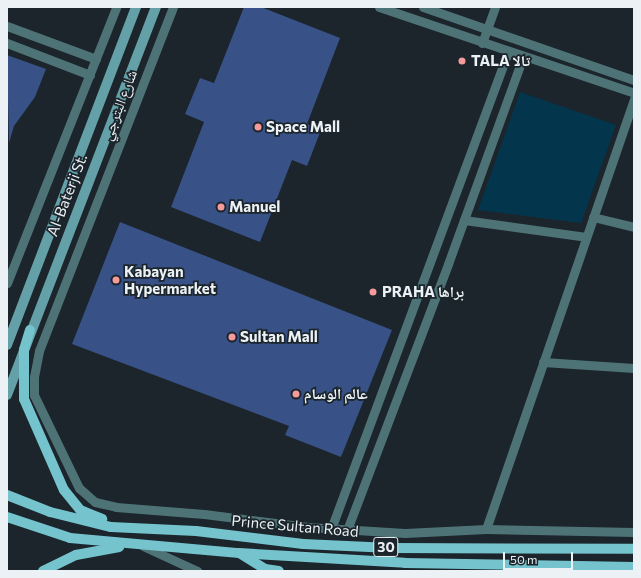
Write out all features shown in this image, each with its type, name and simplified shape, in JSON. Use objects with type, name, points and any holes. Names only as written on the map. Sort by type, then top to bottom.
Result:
[{"type":"main road","name":"Al-Baterji St.","points":[[7,345],[136,7]]},
{"type":"main road","name":"Al-Baterji St.","points":[[7,395],[30,330],[156,7]]},
{"type":"main road","points":[[30,330],[24,350],[24,399],[64,490],[80,510],[106,521],[139,528]]},
{"type":"main road","name":"Prince Sultan Road","points":[[7,495],[50,512],[103,525],[303,544],[391,548],[634,549]]},
{"type":"main road","name":"Prince Sultan Road","points":[[7,517],[70,538],[239,553],[368,561],[634,567]]},
{"type":"main road","points":[[43,571],[76,555],[142,545]]},
{"type":"main road","points":[[514,548],[514,565]]},
{"type":"main road","points":[[239,553],[265,569],[279,571]]},
{"type":"street","points":[[7,284],[116,7]]},
{"type":"street","name":"شارع البترجي","points":[[172,7],[39,351],[34,377],[34,395],[79,488],[95,502],[116,507],[331,529]]},
{"type":"street","points":[[379,7],[634,94]]},
{"type":"street","points":[[423,7],[634,80]]},
{"type":"street","points":[[482,43],[495,7]]},
{"type":"street","points":[[7,26],[96,59]]},
{"type":"street","points":[[7,43],[90,75]]},
{"type":"street","points":[[508,52],[331,529],[405,533],[486,529],[634,532]]},
{"type":"street","points":[[347,530],[464,220],[522,57]]},
{"type":"street","points":[[486,529],[634,99]]},
{"type":"street","points":[[103,143],[118,148]]},
{"type":"street","points":[[593,217],[634,227]]},
{"type":"street","points":[[464,220],[586,237]]},
{"type":"street","points":[[544,362],[634,368]]},
{"type":"street","points":[[142,545],[197,571]]},
{"type":"shaded area","points":[[520,92],[616,125],[581,223],[478,210]]},
{"type":"building","name":"Space Mall","points":[[244,7],[261,7],[340,38],[307,124],[321,130],[307,166],[292,160],[260,242],[171,207],[204,122],[185,114],[200,78],[214,83]]},
{"type":"building","points":[[7,55],[46,69],[35,97],[14,126],[9,143]]},
{"type":"building","name":"Sultan Mall","points":[[120,222],[392,330],[341,457],[285,435],[289,426],[72,344]]},
{"type":"place","name":"TALA تالا","points":[[462,61]]},
{"type":"place","name":"Space Mall","points":[[258,127]]},
{"type":"place","name":"Manuel","points":[[221,207]]},
{"type":"place","name":"Kabayan Hypermarket","points":[[116,280]]},
{"type":"place","name":"PRAHA براها","points":[[373,292]]},
{"type":"place","name":"Sultan Mall","points":[[232,337]]},
{"type":"place","name":"عالم الوسام","points":[[296,394]]}]
